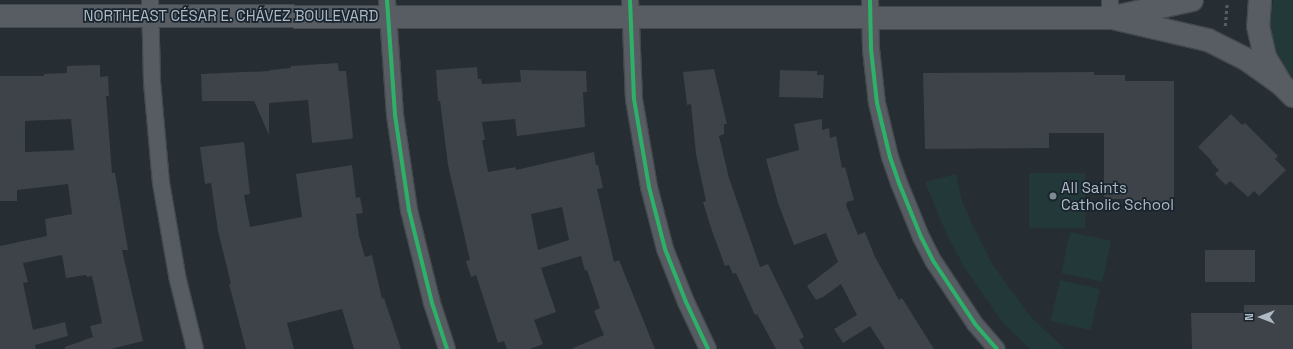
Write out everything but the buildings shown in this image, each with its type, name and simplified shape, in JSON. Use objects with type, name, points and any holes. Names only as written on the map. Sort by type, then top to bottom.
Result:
[{"type":"main road","name":"NORTHEAST CÉSAR E. CHÁVEZ BOULEVARD","points":[[0,16],[150,8],[1110,9],[1192,0]]},
{"type":"main road","points":[[1260,0],[1258,26],[1260,42],[1265,57],[1287,90]]},
{"type":"main road","name":"NORTHEAST CÉSAR E. CHÁVEZ BOULEVARD","points":[[1110,9],[1208,40],[1246,59],[1287,90]]},
{"type":"street","points":[[150,8],[152,82],[161,183],[178,280],[195,349]]},
{"type":"street","points":[[387,8],[395,115],[409,210],[432,303],[447,349]]},
{"type":"street","points":[[630,9],[634,99],[649,187],[665,249],[708,349]]},
{"type":"street","points":[[870,9],[871,50],[877,103],[890,157],[908,208],[934,262],[951,289],[975,324],[997,349]]},
{"type":"path","points":[[1225,28],[1227,2]]},
{"type":"green space","points":[[1273,0],[1293,0],[1293,78],[1282,63],[1272,37],[1270,19]]},
{"type":"green space","points":[[1029,173],[1085,173],[1085,228],[1029,228]]},
{"type":"green space","points":[[956,174],[962,201],[993,265],[1030,316],[1065,349],[1030,349],[1003,323],[964,267],[946,233],[925,182]]},
{"type":"green space","points":[[1070,232],[1111,241],[1102,282],[1061,273]]},
{"type":"green space","points":[[1060,280],[1100,289],[1091,330],[1051,321]]},
{"type":"cycle path","points":[[387,0],[395,115],[409,210],[432,303],[447,349]]},
{"type":"cycle path","points":[[630,0],[634,99],[649,187],[665,249],[686,302],[708,349]]},
{"type":"cycle path","points":[[870,0],[871,49],[877,103],[890,157],[899,183],[921,237],[934,262],[975,324],[997,349]]},
{"type":"place","name":"All Saints Catholic School","points":[[1053,196]]}]
